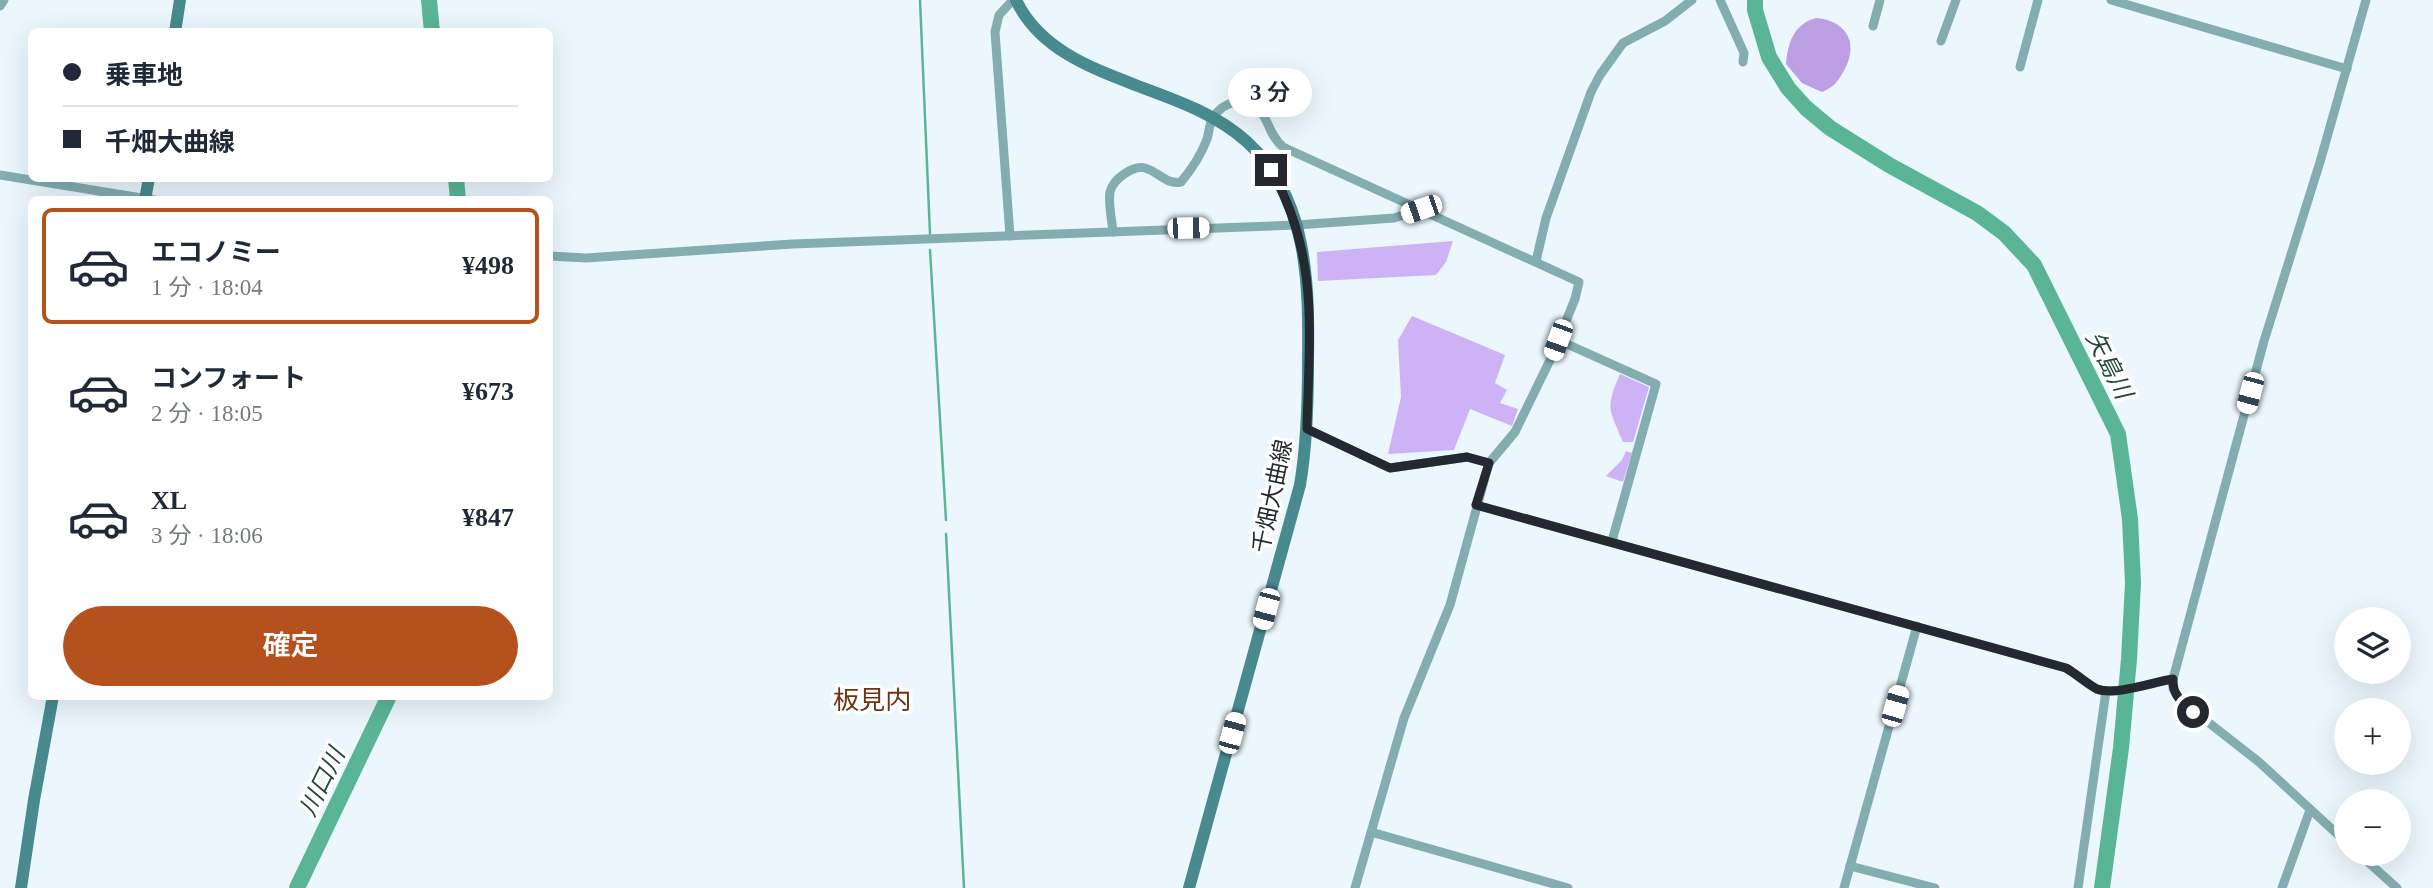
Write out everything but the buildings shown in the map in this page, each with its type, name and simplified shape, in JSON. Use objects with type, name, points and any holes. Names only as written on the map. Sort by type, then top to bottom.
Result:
[{"type":"main road","points":[[176,28],[180,0]]},
{"type":"main road","name":"千畑大曲線","points":[[1015,0],[1037,32],[1065,53],[1097,70],[1213,117],[1233,130],[1260,155],[1280,186],[1297,225],[1306,264],[1309,295],[1307,429],[1300,485],[1189,888]]},
{"type":"main road","points":[[20,888],[52,700]]},
{"type":"street","points":[[0,6],[4,0]]},
{"type":"street","points":[[1010,236],[995,32],[999,15],[1015,0]]},
{"type":"street","points":[[1536,261],[1546,218],[1591,92],[1600,75],[1623,43],[1665,21],[1692,0]]},
{"type":"street","points":[[1720,0],[1744,53],[1743,62]]},
{"type":"street","points":[[1873,26],[1880,0]]},
{"type":"street","points":[[1941,41],[1956,0]]},
{"type":"street","points":[[2020,67],[2038,0]]},
{"type":"street","points":[[2111,0],[2347,69]]},
{"type":"street","points":[[2334,831],[2259,762],[2180,701],[2173,689],[2173,679],[2264,341],[2366,0]]},
{"type":"street","points":[[1113,232],[1110,192],[1113,185],[1128,172],[1140,167],[1168,181],[1181,182],[1198,159],[1213,117],[1231,102],[1241,100],[1251,103],[1261,112],[1272,137],[1283,147],[1579,282],[1558,340],[1515,432],[1489,463],[1450,605],[1404,718],[1355,888]]},
{"type":"street","points":[[0,175],[28,180]]},
{"type":"street","points":[[43,182],[130,196]]},
{"type":"street","points":[[553,256],[586,258],[793,244],[1297,225],[1394,218],[1421,209]]},
{"type":"street","points":[[1558,340],[1656,384],[1612,541]]},
{"type":"street","points":[[1307,429],[1390,468],[1467,457],[1489,463]]},
{"type":"street","points":[[1476,505],[2066,668],[2094,688],[2109,691],[2173,679]]},
{"type":"street","points":[[1844,888],[1917,626]]},
{"type":"street","points":[[2078,888],[2109,691]]},
{"type":"street","points":[[2282,888],[2310,810]]},
{"type":"street","points":[[1371,832],[1568,888]]},
{"type":"street","points":[[1850,866],[1935,888]]},
{"type":"street","points":[[2372,866],[2397,888]]},
{"type":"shaded area","points":[[1816,18],[1837,24],[1848,37],[1850,45],[1850,54],[1842,74],[1834,85],[1822,92],[1802,83],[1786,64],[1788,48],[1797,29]]},
{"type":"shaded area","points":[[1453,241],[1446,262],[1436,275],[1318,281],[1317,252]]},
{"type":"shaded area","points":[[1412,316],[1505,355],[1495,383],[1507,390],[1500,403],[1518,409],[1512,426],[1470,409],[1454,450],[1388,454],[1401,397],[1398,340]]},
{"type":"shaded area","points":[[1620,374],[1649,387],[1633,442],[1623,442],[1611,408],[1612,395]]},
{"type":"shaded area","points":[[1626,451],[1632,453],[1623,482],[1606,476],[1622,460]]},
{"type":"waterway","name":"川口川","points":[[429,0],[432,28]]},
{"type":"waterway","points":[[920,0],[930,234]]},
{"type":"waterway","name":"矢島川","points":[[1755,0],[1755,10],[1769,57],[1788,88],[1806,108],[1830,128],[1889,165],[1977,213],[2004,233],[2034,265],[2118,434],[2130,519],[2133,583],[2121,748],[2102,888]]},
{"type":"waterway","name":"川口川","points":[[456,182],[458,196]]},
{"type":"waterway","points":[[930,250],[946,520]]},
{"type":"waterway","points":[[946,534],[964,888]]},
{"type":"waterway","name":"川口川","points":[[297,888],[387,700]]},
{"type":"district","name":"板見内","points":[[872,700]]},
{"type":"route","points":[[1271,170],[1294,217],[1306,264],[1309,295],[1307,429],[1390,468],[1467,457],[1489,463],[1476,505],[2066,668],[2094,688],[2111,691],[2173,679],[2173,689],[2180,701],[2193,712]]}]
